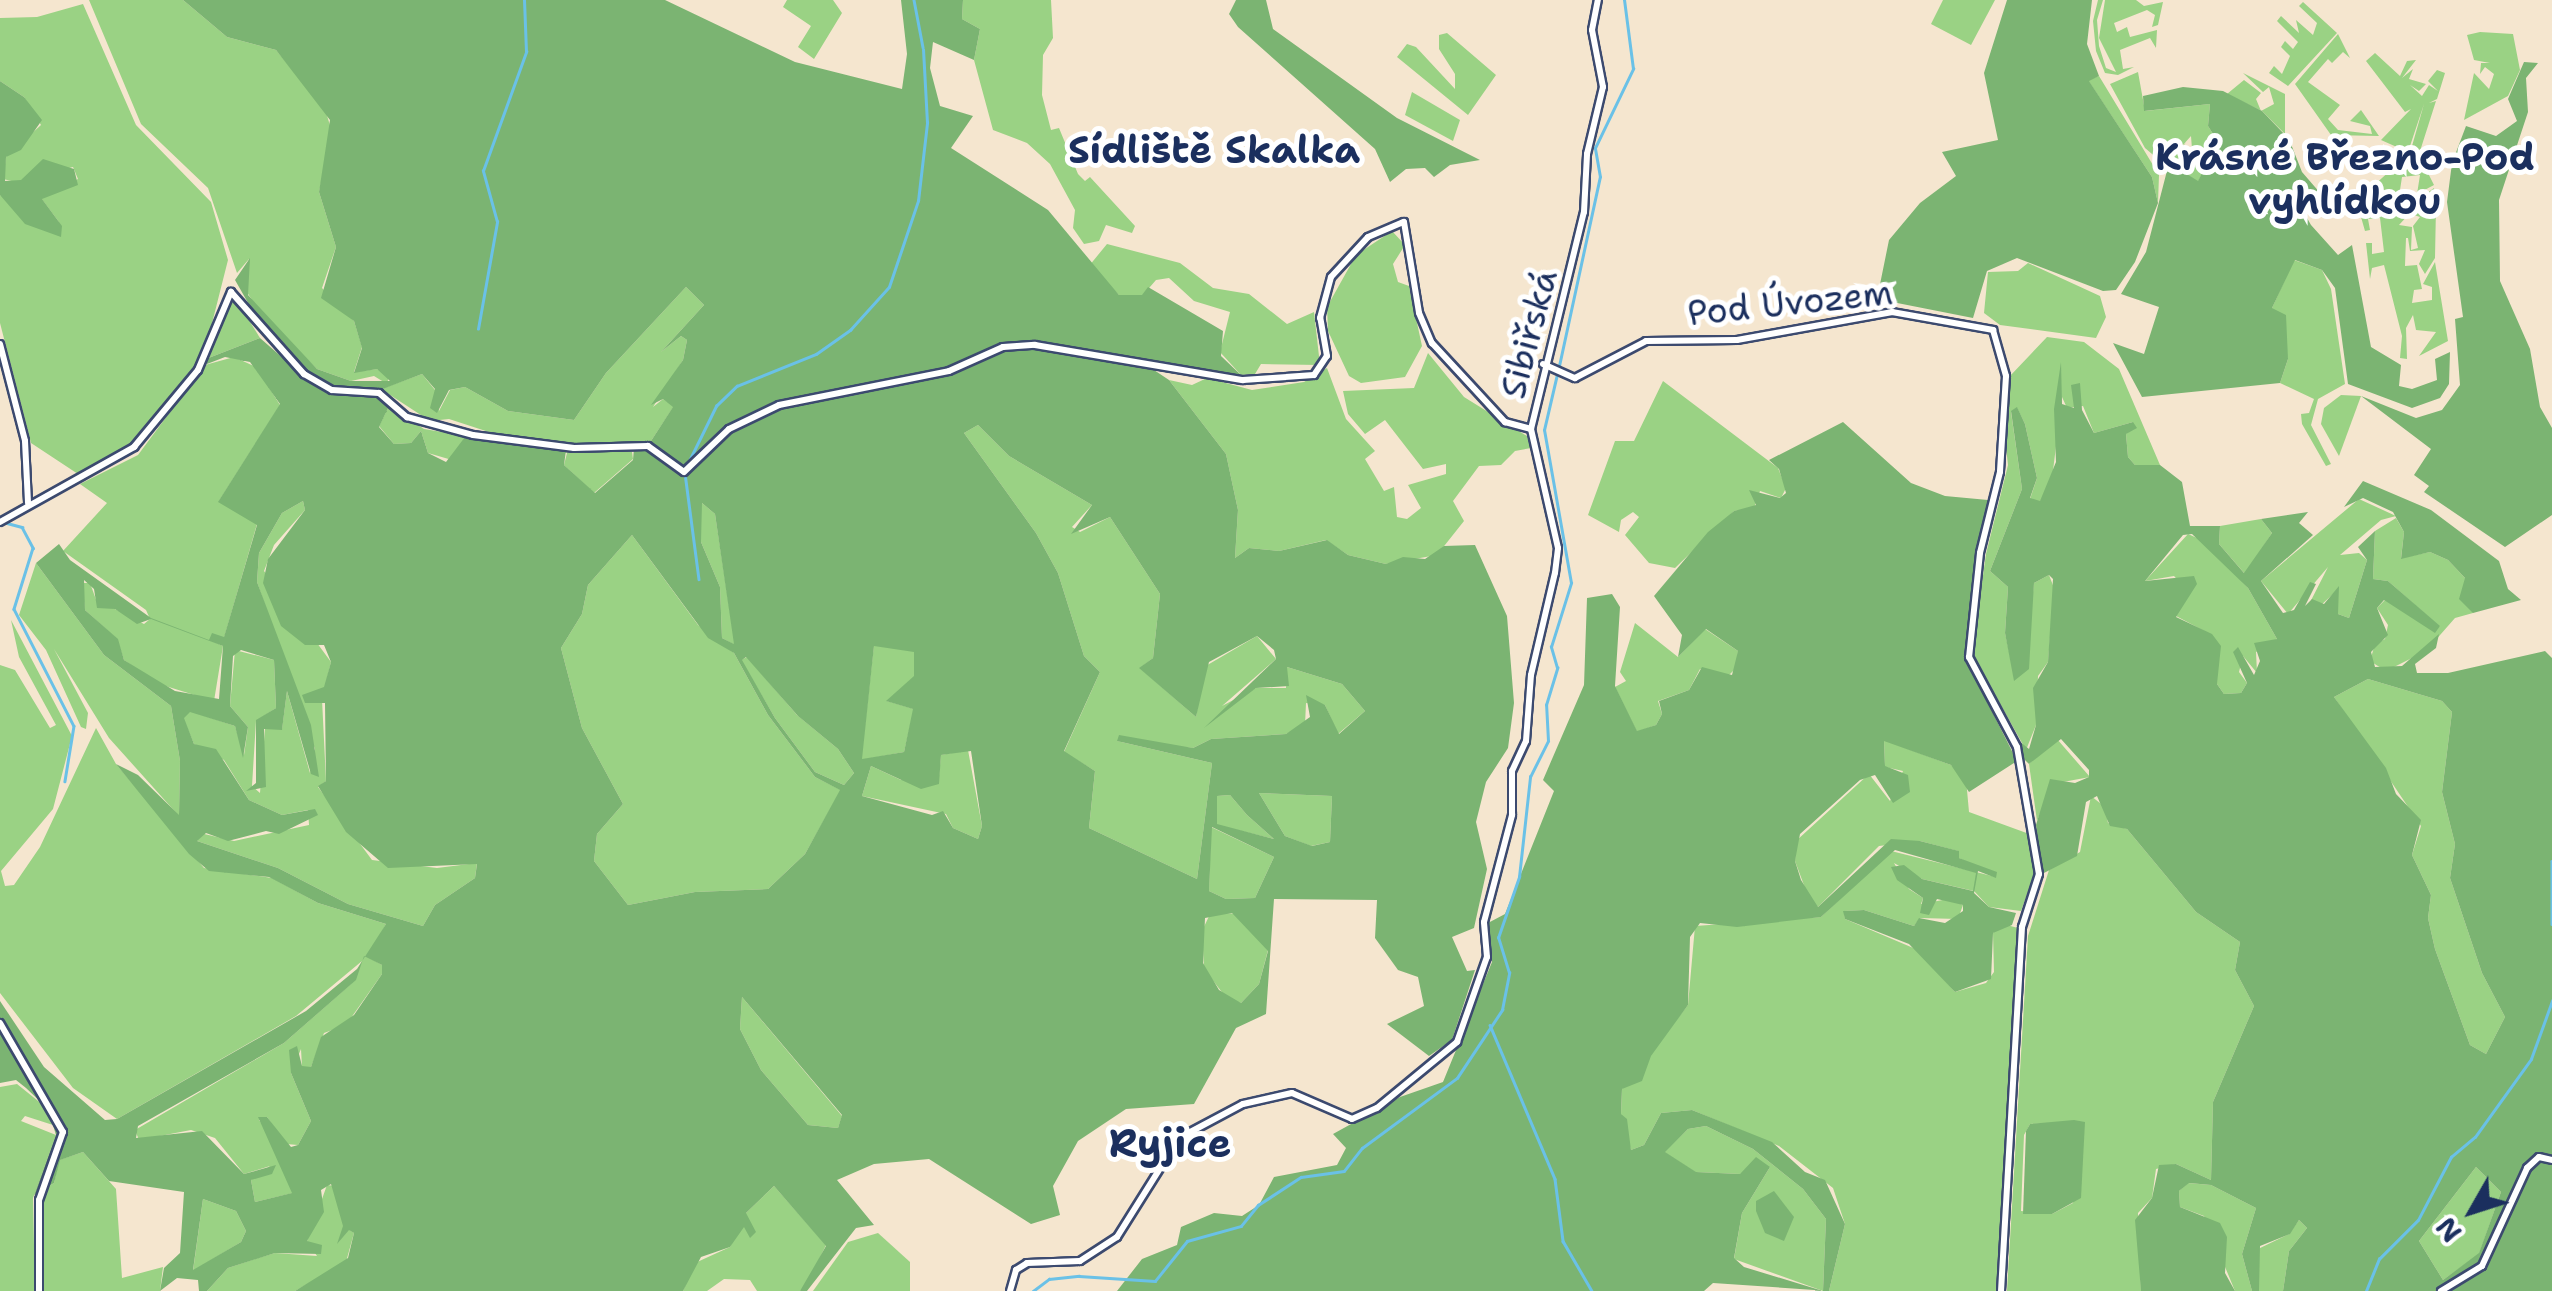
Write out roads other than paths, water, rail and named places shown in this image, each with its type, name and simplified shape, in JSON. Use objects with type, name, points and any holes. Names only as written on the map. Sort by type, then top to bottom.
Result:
[{"type":"street","name":"Sibiřská","points":[[1010,1291],[1016,1270],[1027,1263],[1080,1262],[1117,1236],[1180,1138],[1243,1104],[1292,1093],[1352,1119],[1378,1108],[1457,1042],[1487,957],[1484,922],[1512,815],[1512,771],[1526,740],[1531,675],[1558,548],[1531,429],[1544,364],[1574,266],[1587,154],[1603,86],[1592,30],[1598,0]]},
{"type":"street","points":[[0,522],[134,447],[198,370],[230,292],[304,374],[332,390],[379,393],[407,417],[473,435],[574,448],[648,446],[684,472],[729,429],[779,406],[949,371],[1003,346],[1035,345],[1242,380],[1314,375],[1327,356],[1320,318],[1331,277],[1368,237],[1404,222],[1419,313],[1432,343],[1505,422],[1531,429]]},
{"type":"street","name":"Pod Úvozem","points":[[1544,364],[1575,378],[1592,374],[1646,341],[1738,340],[1892,312],[1993,330],[2006,376],[2000,472],[1980,553],[1969,657],[2017,747],[2039,874],[2022,927],[2001,1291]]},
{"type":"street","points":[[0,344],[25,441],[28,503]]},
{"type":"street","points":[[0,1022],[63,1132],[40,1200],[39,1291]]},
{"type":"street","points":[[2441,1291],[2482,1266],[2526,1168],[2539,1157],[2552,1160]]},
{"type":"waterway","points":[[478,329],[497,222],[483,171],[526,52],[524,0]]},
{"type":"waterway","points":[[914,0],[923,47]]},
{"type":"waterway","points":[[1559,366],[1600,177],[1595,148],[1633,69],[1624,0]]},
{"type":"waterway","points":[[688,463],[716,406],[737,386],[816,354],[850,330],[889,287],[918,201],[927,123],[923,50]]},
{"type":"waterway","points":[[1033,1291],[1049,1279],[1079,1276],[1155,1281],[1187,1241],[1241,1226],[1258,1205],[1301,1177],[1344,1171],[1362,1148],[1457,1078],[1502,1010],[1509,973],[1498,938],[1519,877],[1530,777],[1548,741],[1546,705],[1557,668],[1551,647],[1571,583],[1544,430],[1557,374]]},
{"type":"waterway","points":[[685,473],[699,579]]},
{"type":"waterway","points":[[7,523],[22,527],[33,548],[14,609],[74,726],[65,781]]},
{"type":"waterway","points":[[2552,861],[2552,924]]},
{"type":"waterway","points":[[2366,1291],[2379,1259],[2418,1220],[2451,1157],[2475,1137],[2531,1059],[2552,1001]]},
{"type":"waterway","points":[[1490,1025],[1555,1179],[1563,1241],[1592,1291]]},
{"type":"district","name":"Sídliště Skalka","points":[[1214,150]]},
{"type":"district","name":"Krásné Březno-Pod vyhlídkou","points":[[2345,178]]},
{"type":"district","name":"Ryjice","points":[[1170,1143]]}]
